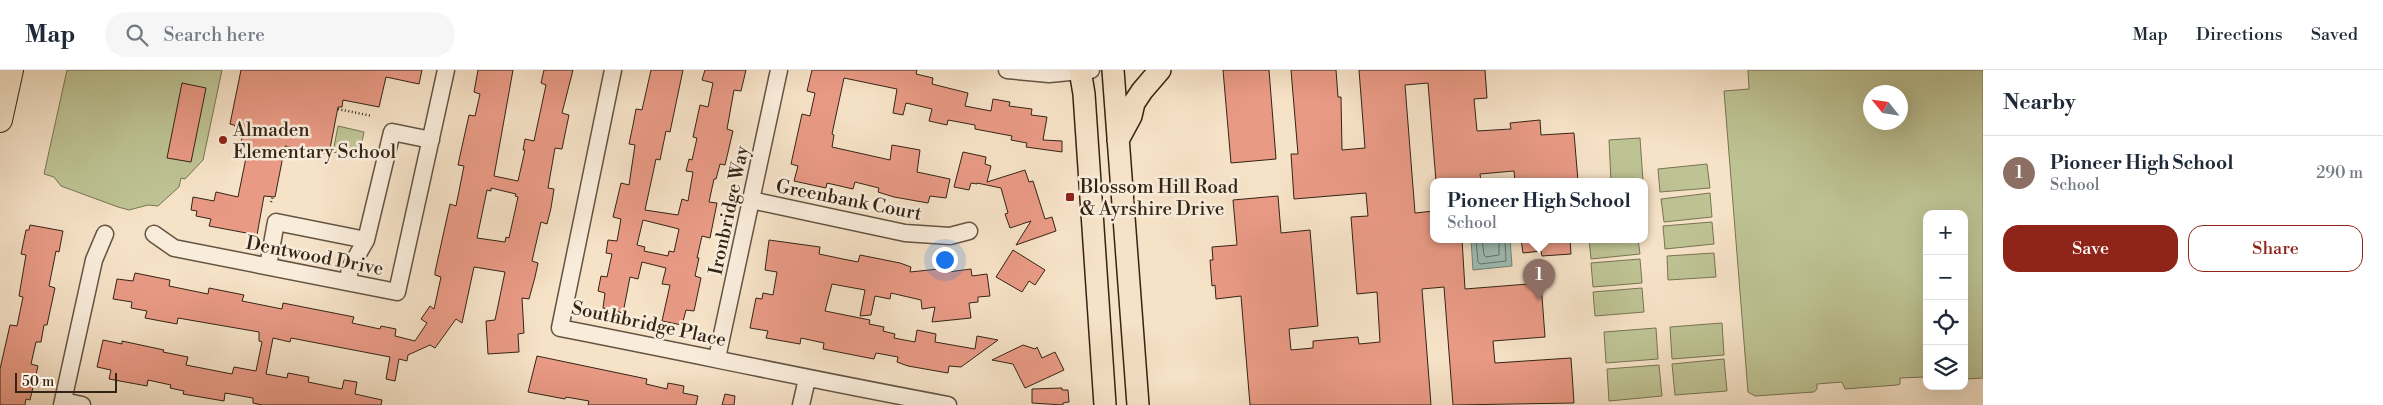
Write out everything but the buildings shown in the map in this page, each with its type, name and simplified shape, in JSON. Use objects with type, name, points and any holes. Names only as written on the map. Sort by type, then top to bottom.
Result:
[{"type":"highway","points":[[0,120],[11,70]]},
{"type":"main road","points":[[1084,70],[1084,94],[1105,405]]},
{"type":"main road","points":[[1113,70],[1138,405]]},
{"type":"main road","points":[[1118,140],[1132,116],[1138,97],[1160,70]]},
{"type":"street","name":"Dentwood Drive","points":[[154,234],[174,248],[397,292],[446,70]]},
{"type":"street","name":"Southbridge Place","points":[[613,70],[560,328],[717,358],[807,379],[948,405]]},
{"type":"street","name":"Ironbridge Way","points":[[717,358],[779,70]]},
{"type":"street","points":[[1007,70],[1048,74],[1084,70]]},
{"type":"street","points":[[348,282],[350,268],[366,240],[392,132],[431,140]]},
{"type":"street","name":"Greenbank Court","points":[[751,200],[905,233],[950,236],[969,231]]},
{"type":"street","points":[[268,266],[276,222],[366,240]]},
{"type":"street","points":[[82,405],[63,403],[94,260],[105,234]]},
{"type":"street","points":[[802,405],[807,379]]},
{"type":"path","points":[[338,109],[372,116]]},
{"type":"path","points":[[270,202],[273,196]]},
{"type":"green space","points":[[67,70],[222,70],[203,160],[185,179],[181,178],[179,187],[158,206],[148,205],[129,210],[118,207],[61,186],[54,177],[44,174]]},
{"type":"green space","points":[[1748,70],[1983,70],[1983,378],[1968,379],[1968,210],[1923,210],[1923,377],[1900,378],[1900,384],[1897,385],[1845,389],[1842,382],[1817,384],[1817,389],[1814,392],[1755,396],[1748,392],[1724,91],[1749,89]]},
{"type":"green space","points":[[338,126],[364,132],[359,157],[333,152]]},
{"type":"green space","points":[[1640,138],[1643,178],[1611,178],[1609,140]]},
{"type":"green space","points":[[1707,164],[1710,188],[1660,192],[1658,169]]},
{"type":"green space","points":[[1710,193],[1712,217],[1664,222],[1661,199]]},
{"type":"green space","points":[[1712,222],[1714,244],[1665,249],[1663,226]]},
{"type":"green space","points":[[1589,243],[1639,243],[1640,254],[1591,259]]},
{"type":"green space","points":[[1714,253],[1716,277],[1668,280],[1667,256]]},
{"type":"green space","points":[[1640,259],[1642,283],[1593,287],[1591,263]]},
{"type":"green space","points":[[1642,288],[1644,312],[1595,316],[1593,292]]},
{"type":"green space","points":[[1722,323],[1724,355],[1672,359],[1670,327]]},
{"type":"green space","points":[[1656,328],[1658,359],[1606,363],[1604,332]]},
{"type":"green space","points":[[1724,359],[1727,391],[1675,395],[1672,364]]},
{"type":"green space","points":[[1659,365],[1662,396],[1609,401],[1607,369]]},
{"type":"water","points":[[1471,243],[1510,243],[1512,266],[1473,270]]},
{"type":"place","name":"Almaden Elementary School","points":[[223,140]]},
{"type":"place","name":"Blossom Hill Road & Ayrshire Drive","points":[[1070,197]]},
{"type":"place","name":"Pioneer High School","points":[[1539,300]]}]
